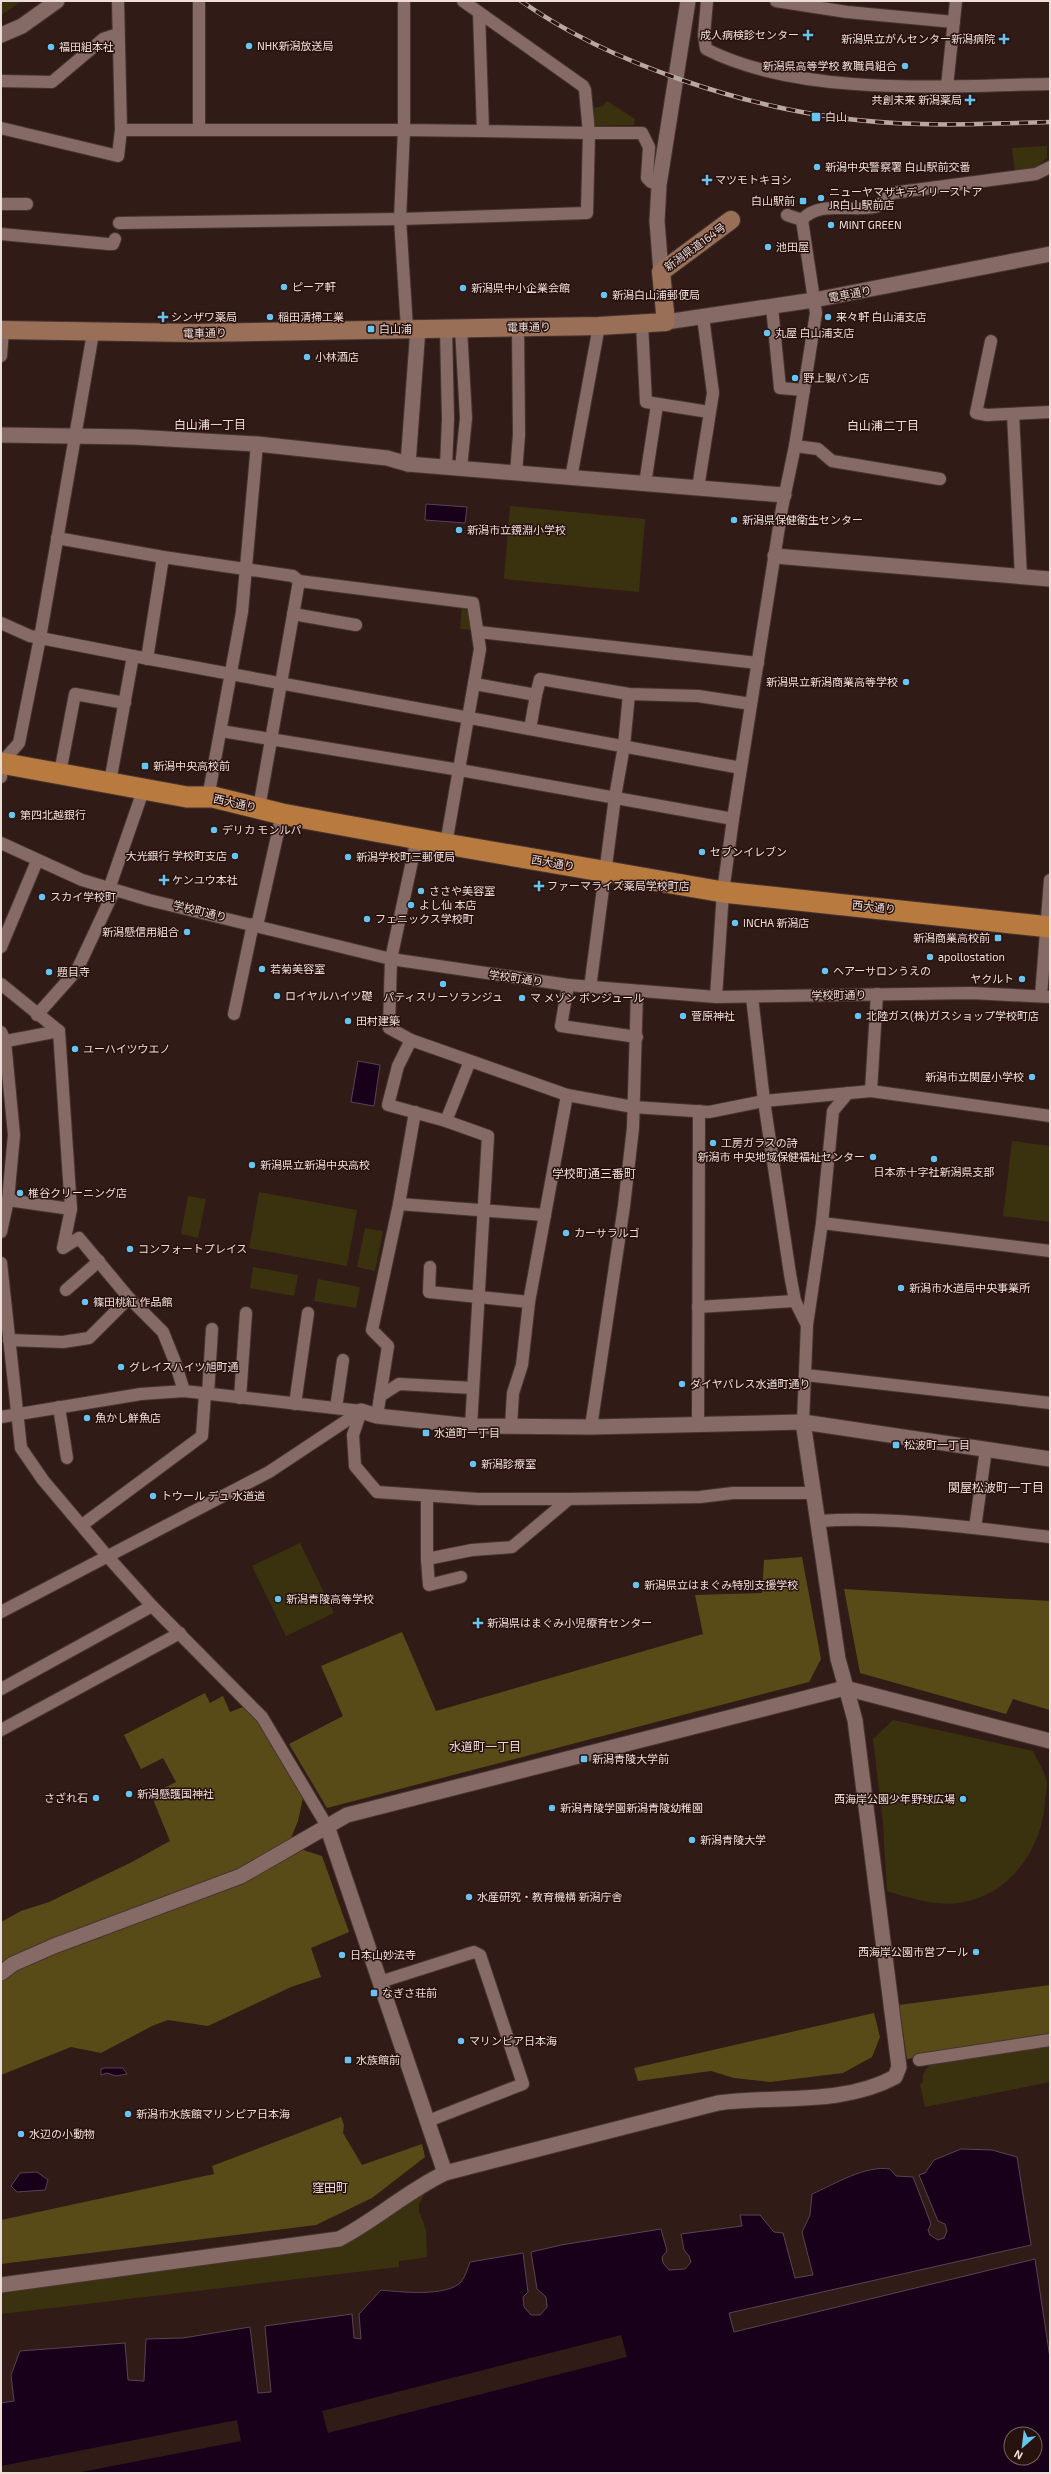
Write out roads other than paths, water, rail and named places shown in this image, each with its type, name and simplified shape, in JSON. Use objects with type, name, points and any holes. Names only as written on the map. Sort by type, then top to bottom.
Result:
[{"type":"highway","name":"西大通り","points":[[3,757],[60,773],[188,797],[208,798],[282,814],[605,873],[723,892],[1048,927]]},
{"type":"main road","name":"新潟県道164号","points":[[666,322],[661,272],[731,220]]},
{"type":"main road","name":"電車通り","points":[[2,330],[93,333],[412,328],[518,328],[599,326],[666,322]]},
{"type":"street","points":[[1,35],[22,26],[57,1]]},
{"type":"street","points":[[1,128],[118,156],[121,130],[118,1]]},
{"type":"street","points":[[199,1],[199,129]]},
{"type":"street","points":[[404,1],[404,130],[400,219],[412,328],[408,464]]},
{"type":"street","points":[[119,222],[400,219],[587,213],[588,133],[585,90],[583,86],[463,1]]},
{"type":"street","points":[[661,272],[657,221],[659,185],[688,1]]},
{"type":"street","points":[[707,1],[704,35],[706,49],[727,59],[774,73],[860,84],[947,86],[1050,84]]},
{"type":"street","points":[[776,1],[847,12],[954,22]]},
{"type":"street","points":[[947,86],[956,1]]},
{"type":"street","points":[[479,13],[483,131]]},
{"type":"street","points":[[1,81],[52,82],[103,39],[118,34]]},
{"type":"street","points":[[121,130],[404,130],[642,133],[649,147],[647,178],[651,182],[659,185]]},
{"type":"street","points":[[802,220],[811,212],[820,210],[876,207],[892,193],[1036,174],[1050,167]]},
{"type":"street","points":[[1,204],[28,204]]},
{"type":"street","points":[[786,215],[802,220]]},
{"type":"street","points":[[716,996],[723,892],[733,819],[784,495],[795,446],[816,313],[802,220]]},
{"type":"street","points":[[1,234],[108,244],[113,244],[116,240]]},
{"type":"street","name":"電車通り","points":[[666,322],[814,300],[1050,254]]},
{"type":"street","points":[[772,307],[780,388],[804,390]]},
{"type":"street","points":[[698,488],[713,394],[703,317]]},
{"type":"street","points":[[642,324],[646,402],[657,405],[709,412]]},
{"type":"street","points":[[571,478],[599,326]]},
{"type":"street","points":[[454,328],[466,418],[454,467]]},
{"type":"street","points":[[454,328],[448,419],[454,467]]},
{"type":"street","points":[[516,473],[519,435],[518,328]]},
{"type":"street","points":[[1,356],[2,330]]},
{"type":"street","points":[[1,777],[3,757],[19,743],[40,638],[93,333]]},
{"type":"street","points":[[991,341],[976,413],[1013,414],[1050,412]]},
{"type":"street","points":[[645,484],[657,405]]},
{"type":"street","points":[[1013,414],[1021,577]]},
{"type":"street","points":[[1,434],[257,444],[387,458],[408,464],[784,495]]},
{"type":"street","points":[[208,798],[242,612],[247,570],[257,444]]},
{"type":"street","points":[[795,446],[818,449],[832,461],[940,479]]},
{"type":"street","points":[[57,538],[163,557],[293,576],[298,581],[473,603],[479,632],[480,649],[470,718],[446,844]]},
{"type":"street","points":[[775,556],[1050,579]]},
{"type":"street","points":[[147,659],[163,557]]},
{"type":"street","points":[[259,808],[298,581]]},
{"type":"street","points":[[292,614],[356,625]]},
{"type":"street","points":[[1,623],[30,636],[147,659],[231,673],[530,730],[741,768]]},
{"type":"street","points":[[479,632],[758,663]]},
{"type":"street","points":[[110,782],[134,656]]},
{"type":"street","points":[[530,730],[540,679],[629,694],[698,696],[751,704]]},
{"type":"street","points":[[475,684],[536,694]]},
{"type":"street","points":[[60,773],[75,694],[125,703]]},
{"type":"street","points":[[590,988],[615,797],[624,746],[629,694]]},
{"type":"street","points":[[221,731],[460,770],[733,819]]},
{"type":"street","points":[[37,1015],[77,970],[112,890],[144,788]]},
{"type":"street","points":[[234,1014],[282,814]]},
{"type":"street","points":[[417,838],[392,959],[389,1028],[411,1040],[567,1095],[633,1107],[709,1112],[764,1101],[871,1091],[1050,1116]]},
{"type":"street","name":"学校町通り","points":[[1,844],[37,862],[112,890],[392,959],[568,985],[637,992],[752,997],[971,993],[1045,996]]},
{"type":"street","points":[[1,947],[37,862]]},
{"type":"street","points":[[1045,996],[1050,880]]},
{"type":"street","points":[[1,984],[37,1015],[59,1031]]},
{"type":"street","points":[[568,985],[561,1026],[637,1037]]},
{"type":"street","points":[[591,1427],[624,1206],[633,1107],[637,1037],[637,992]]},
{"type":"street","points":[[871,1091],[877,994]]},
{"type":"street","points":[[752,997],[764,1101],[795,1301],[807,1325]]},
{"type":"street","points":[[1,1232],[8,1200],[14,1135],[2,1038],[59,1031]]},
{"type":"street","points":[[59,1031],[71,1209],[63,1248],[79,1238],[129,1298],[163,1332],[175,1362],[184,1392]]},
{"type":"street","points":[[411,1040],[398,1066],[388,1105],[446,1121],[488,1136],[471,1426]]},
{"type":"street","points":[[446,1121],[470,1062]]},
{"type":"street","points":[[1,2285],[339,2239],[360,2228],[424,2183],[445,2173],[718,2103],[740,2100],[824,2096],[888,2080],[898,2073],[855,1720],[838,1659],[819,1520],[803,1422],[807,1325],[822,1223],[833,1111],[848,1093]]},
{"type":"street","points":[[511,1426],[513,1393],[522,1365],[529,1302],[567,1095]]},
{"type":"street","points":[[698,1424],[700,1111]]},
{"type":"street","points":[[378,1416],[388,1346],[372,1330],[399,1204],[415,1112]]},
{"type":"street","points":[[8,1200],[71,1209]]},
{"type":"street","points":[[399,1204],[545,1215]]},
{"type":"street","points":[[822,1223],[1050,1251]]},
{"type":"street","points":[[66,1290],[99,1261]]},
{"type":"street","points":[[1,1263],[6,1339],[17,1413],[20,1448],[43,1480],[108,1557],[152,1606],[262,1717],[327,1826],[445,2173]]},
{"type":"street","points":[[430,1268],[429,1292],[529,1302]]},
{"type":"street","points":[[6,1339],[62,1342],[89,1338],[129,1298]]},
{"type":"street","points":[[698,1307],[795,1301]]},
{"type":"street","points":[[295,1404],[308,1312]]},
{"type":"street","points":[[240,1398],[246,1313]]},
{"type":"street","points":[[82,1525],[202,1436],[212,1328]]},
{"type":"street","points":[[336,1408],[342,1360]]},
{"type":"street","points":[[806,1375],[1050,1402]]},
{"type":"street","points":[[380,1396],[398,1384],[473,1388]]},
{"type":"street","points":[[1,1417],[17,1413],[142,1394],[184,1392],[336,1408],[360,1411],[378,1416],[471,1426],[591,1427],[803,1422],[1050,1459]]},
{"type":"street","points":[[59,1407],[67,1458]]},
{"type":"street","points":[[360,1411],[353,1435],[355,1466],[376,1492],[427,1497],[569,1500],[700,1497],[733,1493],[815,1493]]},
{"type":"street","points":[[1,1612],[269,1472],[360,1411]]},
{"type":"street","points":[[975,1528],[986,1449]]},
{"type":"street","points":[[427,1497],[427,1559],[429,1586],[461,1577]]},
{"type":"street","points":[[427,1559],[472,1550],[512,1547],[569,1500]]},
{"type":"street","points":[[819,1520],[848,1519],[975,1528],[1050,1537]]},
{"type":"street","points":[[1,1689],[152,1606]]},
{"type":"street","points":[[1,1730],[180,1633]]},
{"type":"street","points":[[1,1973],[13,1964],[54,1946],[242,1876],[347,1814],[845,1688],[1050,1741]]},
{"type":"street","points":[[380,1982],[474,1952],[480,1956],[523,2084],[428,2121]]},
{"type":"street","points":[[919,2060],[1050,2040]]},
{"type":"railway","points":[[521,1],[557,24],[596,45],[638,63],[682,80],[771,106],[857,120],[905,124],[1002,124],[1050,122]]},
{"type":"place","name":"成人病検診センター","points":[[808,35]]},
{"type":"place","name":"新潟県立がんセンター新潟病院","points":[[1004,39]]},
{"type":"place","name":"NHK新潟放送局","points":[[249,46]]},
{"type":"place","name":"福田組本社","points":[[51,47]]},
{"type":"place","name":"新潟県高等学校 教職員組合","points":[[905,66]]},
{"type":"place","name":"共創未来 新潟薬局","points":[[970,100]]},
{"type":"place","name":"白山","points":[[816,117]]},
{"type":"place","name":"新潟中央警察署 白山駅前交番","points":[[817,167]]},
{"type":"place","name":"マツモトキヨシ","points":[[707,180]]},
{"type":"place","name":"ニューヤマザキデイリーストア JR白山駅前店","points":[[821,198]]},
{"type":"place","name":"白山駅前","points":[[803,201]]},
{"type":"place","name":"MINT GREEN","points":[[831,225]]},
{"type":"place","name":"池田屋","points":[[768,247]]},
{"type":"place","name":"ピーア軒","points":[[284,287]]},
{"type":"place","name":"新潟県中小企業会館","points":[[463,288]]},
{"type":"place","name":"新潟白山浦郵便局","points":[[604,295]]},
{"type":"place","name":"シンザワ薬局","points":[[163,317]]},
{"type":"place","name":"稲田清掃工業","points":[[270,317]]},
{"type":"place","name":"来々軒 白山浦支店","points":[[828,317]]},
{"type":"place","name":"白山浦","points":[[371,329]]},
{"type":"place","name":"丸屋 白山浦支店","points":[[767,333]]},
{"type":"place","name":"小林酒店","points":[[307,357]]},
{"type":"place","name":"野上製パン店","points":[[795,378]]},
{"type":"place","name":"新潟県保健衛生センター","points":[[734,520]]},
{"type":"place","name":"新潟市立鏡淵小学校","points":[[459,530]]},
{"type":"place","name":"新潟県立新潟商業高等学校","points":[[906,682]]},
{"type":"place","name":"新潟中央高校前","points":[[145,766]]},
{"type":"place","name":"第四北越銀行","points":[[12,815]]},
{"type":"place","name":"デリカ モンルパ","points":[[214,830]]},
{"type":"place","name":"セブンイレブン","points":[[702,852]]},
{"type":"place","name":"大光銀行 学校町支店","points":[[235,856]]},
{"type":"place","name":"新潟学校町三郵便局","points":[[348,857]]},
{"type":"place","name":"ケンユウ本社","points":[[164,880]]},
{"type":"place","name":"ファーマライズ薬局学校町店","points":[[539,886]]},
{"type":"place","name":"ささや美容室","points":[[421,891]]},
{"type":"place","name":"スカイ学校町","points":[[42,897]]},
{"type":"place","name":"よし仙 本店","points":[[411,905]]},
{"type":"place","name":"フェニックス学校町","points":[[367,919]]},
{"type":"place","name":"INCHA 新潟店","points":[[735,923]]},
{"type":"place","name":"新潟懸信用組合","points":[[187,932]]},
{"type":"place","name":"新潟商業高校前","points":[[998,938]]},
{"type":"place","name":"apollostation","points":[[930,957]]},
{"type":"place","name":"若菊美容室","points":[[262,969]]},
{"type":"place","name":"ヘアーサロンうえの","points":[[825,971]]},
{"type":"place","name":"題目寺","points":[[49,972]]},
{"type":"place","name":"ヤクルト","points":[[1022,979]]},
{"type":"place","name":"パティスリーソランジュ","points":[[443,984]]},
{"type":"place","name":"ロイヤルハイツ礎","points":[[277,996]]},
{"type":"place","name":"マ メゾン ボンジュール","points":[[522,998]]},
{"type":"place","name":"菅原神社","points":[[683,1016]]},
{"type":"place","name":"北陸ガス(株)ガスショップ学校町店","points":[[858,1016]]},
{"type":"place","name":"田村建築","points":[[348,1021]]},
{"type":"place","name":"ユーハイツウエノ","points":[[75,1049]]},
{"type":"place","name":"新潟市立関屋小学校","points":[[1032,1077]]},
{"type":"place","name":"工房ガラスの詩","points":[[713,1143]]},
{"type":"place","name":"新潟市 中央地域保健福祉センター","points":[[873,1157]]},
{"type":"place","name":"日本赤十字社新潟県支部","points":[[934,1159]]},
{"type":"place","name":"新潟県立新潟中央高校","points":[[252,1165]]},
{"type":"place","name":"椎谷クリーニング店","points":[[20,1193]]},
{"type":"place","name":"カーサラルゴ","points":[[566,1233]]},
{"type":"place","name":"コンフォートプレイス","points":[[130,1249]]},
{"type":"place","name":"新潟市水道局中央事業所","points":[[901,1288]]},
{"type":"place","name":"篠田桃紅 作品館","points":[[85,1302]]},
{"type":"place","name":"グレイスハイツ旭町通","points":[[121,1367]]},
{"type":"place","name":"ダイヤパレス水道町通り","points":[[682,1384]]},
{"type":"place","name":"魚かし鮮魚店","points":[[87,1418]]},
{"type":"place","name":"水道町一丁目","points":[[426,1433]]},
{"type":"place","name":"松波町一丁目","points":[[896,1445]]},
{"type":"place","name":"新潟診療室","points":[[473,1464]]},
{"type":"place","name":"トウール デュ 水道道","points":[[153,1496]]},
{"type":"place","name":"新潟県立はまぐみ特別支援学校","points":[[636,1585]]},
{"type":"place","name":"新潟青陵高等学校","points":[[278,1599]]},
{"type":"place","name":"新潟県はまぐみ小児療育センター","points":[[478,1623]]},
{"type":"place","name":"新潟青陵大学前","points":[[584,1759]]},
{"type":"place","name":"新潟懸護国神社","points":[[129,1794]]},
{"type":"place","name":"さざれ石","points":[[96,1798]]},
{"type":"place","name":"西海岸公園少年野球広場","points":[[963,1799]]},
{"type":"place","name":"新潟青陵学園新潟青陵幼稚園","points":[[552,1808]]},
{"type":"place","name":"新潟青陵大学","points":[[692,1840]]},
{"type":"place","name":"水産研究・教育機構 新潟庁舎","points":[[469,1897]]},
{"type":"place","name":"西海岸公園市営プール","points":[[976,1952]]},
{"type":"place","name":"日本山妙法寺","points":[[342,1955]]},
{"type":"place","name":"なぎさ荘前","points":[[374,1993]]},
{"type":"place","name":"マリンピア日本海","points":[[461,2041]]},
{"type":"place","name":"水族館前","points":[[348,2060]]},
{"type":"place","name":"新潟市水族館マリンピア日本海","points":[[128,2114]]},
{"type":"place","name":"水辺の小動物","points":[[21,2134]]},
{"type":"district","name":"白山浦一丁目","points":[[210,425]]},
{"type":"district","name":"白山浦二丁目","points":[[883,426]]},
{"type":"district","name":"学校町通三番町","points":[[594,1174]]},
{"type":"district","name":"関屋松波町一丁目","points":[[996,1488]]},
{"type":"district","name":"水道町一丁目","points":[[485,1747]]},
{"type":"district","name":"窪田町","points":[[330,2188]]}]
